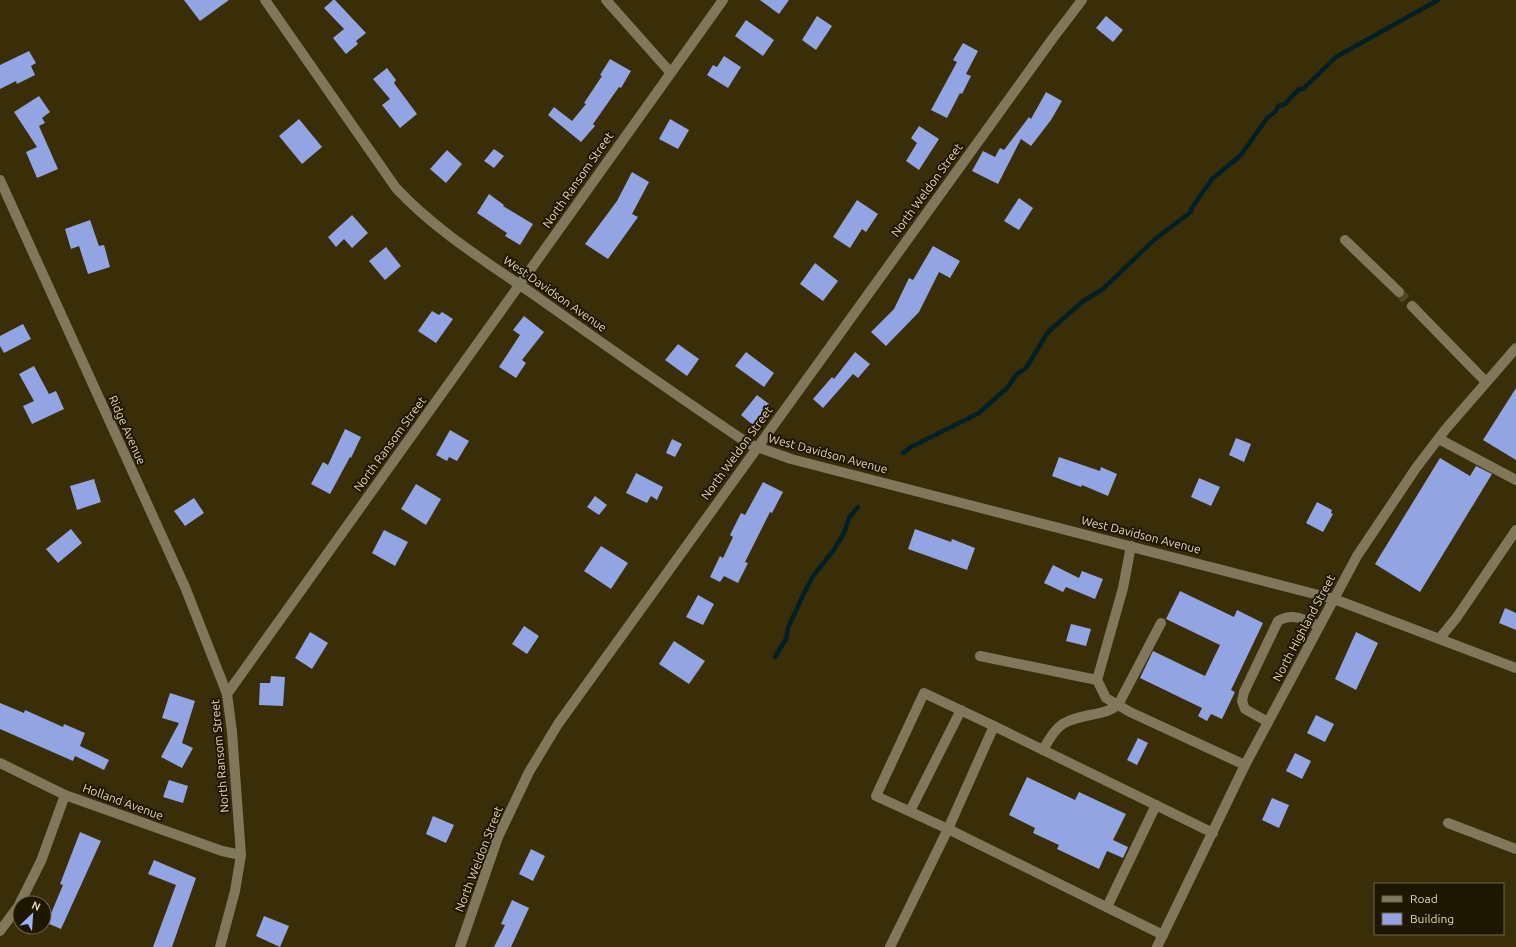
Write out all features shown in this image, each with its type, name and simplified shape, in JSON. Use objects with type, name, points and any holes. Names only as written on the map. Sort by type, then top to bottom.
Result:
[{"type":"street","name":"West Davidson Avenue","points":[[265,0],[396,188],[430,221],[692,406],[757,448],[798,461],[1334,599],[1516,668]]},
{"type":"street","points":[[606,0],[670,72]]},
{"type":"street","name":"North Ransom Street","points":[[220,947],[235,891],[241,855],[232,732],[227,694],[520,285],[670,72],[723,0]]},
{"type":"street","name":"North Weldon Street","points":[[460,947],[498,837],[533,765],[558,724],[1053,38],[1082,0]]},
{"type":"street","name":"Ridge Avenue","points":[[0,180],[185,587],[227,694]]},
{"type":"street","points":[[1345,240],[1399,292]]},
{"type":"street","points":[[1412,306],[1486,382]]},
{"type":"street","name":"North Highland Street","points":[[1157,947],[1245,765],[1357,556],[1416,468],[1486,382],[1516,348]]},
{"type":"street","points":[[1439,439],[1516,480]]},
{"type":"street","points":[[1440,638],[1458,616],[1516,530]]},
{"type":"street","points":[[1131,546],[1123,588],[1097,680],[1106,698],[1155,724],[1245,765]]},
{"type":"street","points":[[1268,722],[1245,709],[1242,701],[1244,692],[1278,621],[1287,616],[1293,616],[1320,626]]},
{"type":"street","points":[[1043,750],[1053,732],[1062,724],[1073,718],[1110,711],[1118,705],[1161,623]]},
{"type":"street","points":[[980,656],[1097,680]]},
{"type":"street","points":[[1163,935],[948,829],[876,796],[924,693],[1213,833]]},
{"type":"street","points":[[910,811],[961,710]]},
{"type":"street","points":[[890,947],[948,829],[994,726]]},
{"type":"street","name":"Holland Avenue","points":[[0,763],[65,795],[214,848],[241,855]]},
{"type":"street","points":[[24,895],[40,861],[65,795]]},
{"type":"street","points":[[1107,907],[1156,805]]},
{"type":"street","points":[[1448,823],[1516,849]]},
{"type":"street","points":[[0,931],[12,914]]},
{"type":"building","points":[[184,0],[229,0],[200,21]]},
{"type":"building","points":[[335,0],[366,33],[356,41],[358,44],[346,54],[333,38],[344,29],[324,8]]},
{"type":"building","points":[[760,0],[789,0],[779,14]]},
{"type":"building","points":[[817,16],[832,26],[816,50],[802,40]]},
{"type":"building","points":[[1106,16],[1123,30],[1113,42],[1096,28]]},
{"type":"building","points":[[746,20],[774,40],[763,56],[735,36]]},
{"type":"building","points":[[963,43],[978,51],[966,74],[971,76],[947,118],[931,110],[957,62],[953,60]]},
{"type":"building","points":[[29,51],[36,63],[31,66],[35,75],[17,84],[16,81],[0,89],[0,65]]},
{"type":"building","points":[[724,56],[741,67],[728,88],[707,75],[713,65],[717,67]]},
{"type":"building","points":[[610,59],[631,71],[621,88],[619,87],[593,124],[595,126],[581,142],[548,115],[554,107],[572,121],[586,104],[584,103],[602,76],[600,75]]},
{"type":"building","points":[[387,68],[396,80],[394,83],[417,114],[400,128],[382,105],[390,99],[373,79]]},
{"type":"building","points":[[1046,92],[1062,101],[1051,120],[1031,146],[1021,139],[998,184],[972,171],[983,151],[995,157],[1000,148],[1004,150],[1029,117],[1031,119]]},
{"type":"building","points":[[39,96],[50,112],[42,118],[45,123],[39,126],[58,169],[37,178],[26,152],[37,147],[14,112]]},
{"type":"building","points":[[299,119],[322,147],[302,164],[279,136]]},
{"type":"building","points":[[670,119],[689,130],[678,149],[659,139]]},
{"type":"building","points":[[919,126],[939,139],[919,170],[906,161],[917,143],[911,138]]},
{"type":"building","points":[[494,149],[504,156],[494,168],[484,161]]},
{"type":"building","points":[[447,150],[462,164],[446,183],[430,169]]},
{"type":"building","points":[[632,172],[649,182],[632,214],[638,217],[608,259],[585,244],[617,201]]},
{"type":"building","points":[[489,194],[504,205],[503,206],[533,224],[520,245],[505,236],[507,233],[477,213]]},
{"type":"building","points":[[1019,198],[1033,208],[1019,230],[1004,221]]},
{"type":"building","points":[[857,200],[878,214],[866,232],[862,229],[850,248],[833,237]]},
{"type":"building","points":[[352,215],[368,233],[352,248],[344,239],[336,247],[328,237]]},
{"type":"building","points":[[90,220],[99,246],[104,245],[110,267],[88,274],[79,246],[71,249],[65,229]]},
{"type":"building","points":[[933,246],[960,261],[950,278],[939,272],[919,312],[886,346],[871,332],[894,309],[909,278],[913,280]]},
{"type":"building","points":[[386,247],[401,266],[385,280],[369,261]]},
{"type":"building","points":[[815,263],[838,281],[823,301],[800,284]]},
{"type":"building","points":[[432,311],[439,315],[442,312],[453,319],[436,343],[418,331]]},
{"type":"building","points":[[524,316],[544,332],[522,360],[526,363],[516,378],[499,367],[520,335],[513,330]]},
{"type":"building","points":[[23,324],[31,339],[4,353],[0,346],[0,336]]},
{"type":"building","points":[[678,344],[699,359],[687,376],[665,360]]},
{"type":"building","points":[[746,352],[774,373],[764,387],[735,366]]},
{"type":"building","points":[[855,352],[870,364],[858,378],[853,374],[823,408],[813,399],[832,377],[834,379]]},
{"type":"building","points":[[34,366],[49,394],[56,391],[64,409],[32,424],[23,406],[34,401],[19,374]]},
{"type":"building","points":[[1516,388],[1516,460],[1483,440]]},
{"type":"building","points":[[757,395],[769,404],[753,425],[741,415]]},
{"type":"building","points":[[345,429],[361,437],[351,458],[350,457],[330,494],[311,484],[323,462],[328,465]]},
{"type":"building","points":[[450,430],[469,441],[457,461],[449,457],[447,461],[436,455]]},
{"type":"building","points":[[1236,438],[1251,444],[1244,462],[1229,455]]},
{"type":"building","points":[[672,439],[682,444],[675,457],[666,453]]},
{"type":"building","points":[[1059,457],[1100,471],[1101,467],[1117,474],[1108,496],[1082,485],[1081,487],[1052,476]]},
{"type":"building","points":[[1440,458],[1470,476],[1476,466],[1492,474],[1420,592],[1375,564]]},
{"type":"building","points":[[636,473],[663,487],[657,500],[651,496],[647,503],[626,493]]},
{"type":"building","points":[[1199,478],[1220,487],[1211,506],[1191,497]]},
{"type":"building","points":[[94,479],[101,502],[77,510],[70,486]]},
{"type":"building","points":[[763,482],[783,492],[772,513],[770,512],[745,562],[748,563],[738,583],[724,576],[720,582],[710,577],[720,556],[723,558],[733,537],[730,535],[741,513],[745,515]]},
{"type":"building","points":[[416,484],[441,499],[426,525],[401,509]]},
{"type":"building","points":[[595,496],[607,505],[599,515],[587,507]]},
{"type":"building","points":[[194,498],[204,513],[185,526],[174,511]]},
{"type":"building","points":[[1317,502],[1332,510],[1331,513],[1333,514],[1323,532],[1306,523]]},
{"type":"building","points":[[71,529],[82,543],[58,563],[46,549]]},
{"type":"building","points":[[915,529],[951,542],[952,539],[975,548],[967,570],[908,549]]},
{"type":"building","points":[[384,530],[408,542],[395,566],[372,553]]},
{"type":"building","points":[[601,546],[628,563],[611,589],[584,571]]},
{"type":"building","points":[[1053,565],[1079,578],[1082,571],[1103,579],[1095,599],[1066,587],[1063,592],[1044,583]]},
{"type":"building","points":[[1180,591],[1234,617],[1237,610],[1263,623],[1231,690],[1235,692],[1222,719],[1211,714],[1207,721],[1198,716],[1202,708],[1140,678],[1153,651],[1205,676],[1220,645],[1166,619]]},
{"type":"building","points":[[698,595],[714,604],[703,625],[686,617]]},
{"type":"building","points":[[1505,608],[1516,613],[1516,630],[1499,623]]},
{"type":"building","points":[[1071,624],[1091,629],[1086,646],[1066,641]]},
{"type":"building","points":[[524,626],[539,636],[527,654],[512,644]]},
{"type":"building","points":[[310,632],[328,643],[312,669],[295,658]]},
{"type":"building","points":[[1356,632],[1378,643],[1356,690],[1335,679]]},
{"type":"building","points":[[674,641],[705,661],[689,684],[659,664]]},
{"type":"building","points":[[271,676],[285,677],[283,706],[259,705],[260,683],[270,683]]},
{"type":"building","points":[[170,693],[195,701],[182,743],[193,748],[182,768],[161,757],[179,723],[162,718]]},
{"type":"building","points":[[0,703],[24,713],[25,710],[63,727],[64,724],[85,733],[80,746],[109,760],[104,770],[75,756],[73,761],[0,729]]},
{"type":"building","points":[[1316,715],[1334,724],[1325,742],[1307,733]]},
{"type":"building","points":[[1138,738],[1148,743],[1137,765],[1127,760]]},
{"type":"building","points":[[1295,753],[1311,761],[1302,779],[1286,771]]},
{"type":"building","points":[[1027,777],[1075,800],[1079,792],[1126,814],[1113,840],[1128,847],[1123,858],[1107,851],[1099,869],[1057,849],[1059,845],[1033,833],[1035,828],[1009,815]]},
{"type":"building","points":[[169,780],[188,786],[183,803],[163,797]]},
{"type":"building","points":[[1272,798],[1289,805],[1279,828],[1262,820]]},
{"type":"building","points":[[433,816],[454,825],[446,843],[426,834]]},
{"type":"building","points":[[80,832],[101,841],[61,929],[52,925],[52,911],[63,885],[60,884]]},
{"type":"building","points":[[531,849],[545,856],[533,881],[519,874]]},
{"type":"building","points":[[154,860],[196,878],[172,947],[153,947],[176,885],[148,874]]},
{"type":"building","points":[[512,900],[529,908],[511,947],[494,947],[505,925],[501,924]]},
{"type":"building","points":[[264,916],[289,926],[280,947],[256,936]]},
{"type":"waterway","points":[[903,453],[911,447],[979,413],[1007,388],[1016,375],[1026,368],[1048,332],[1082,302],[1103,289],[1155,239],[1191,212],[1191,209],[1212,179],[1241,155],[1267,118],[1276,111],[1278,106],[1285,104],[1299,89],[1303,89],[1336,57],[1438,0]]},
{"type":"waterway","points":[[775,657],[786,639],[788,628],[813,576],[833,551],[844,533],[849,518],[858,507]]},
{"type":"tunnel","points":[[1399,292],[1412,306]]}]
